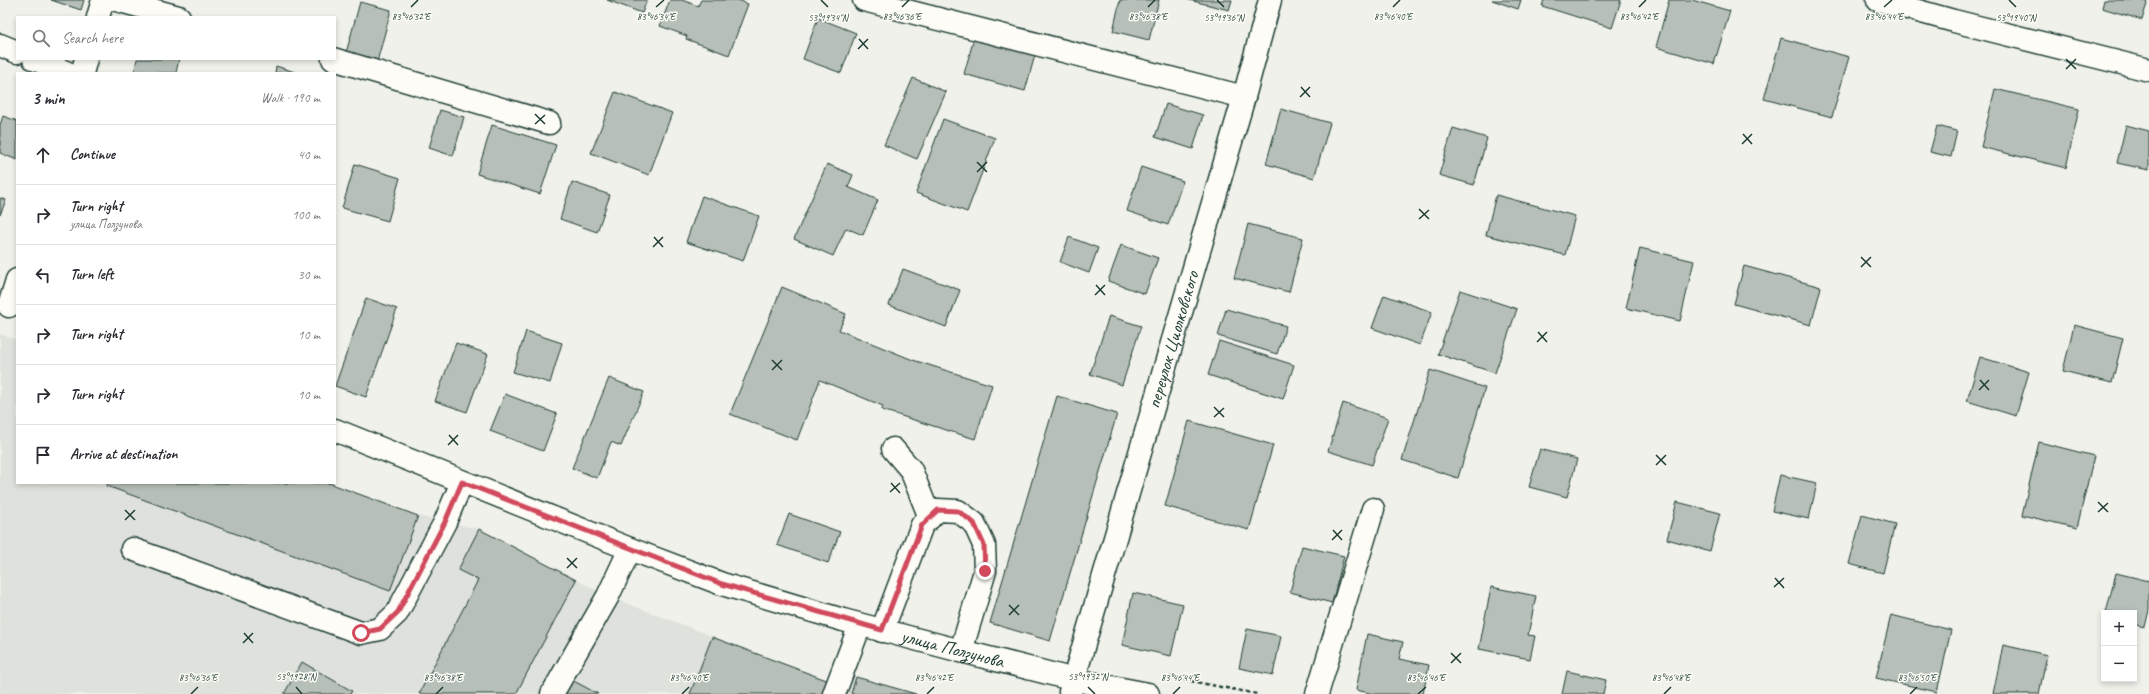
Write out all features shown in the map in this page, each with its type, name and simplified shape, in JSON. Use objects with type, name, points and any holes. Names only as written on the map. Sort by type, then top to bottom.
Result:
[{"type":"street","points":[[98,16],[103,0]]},
{"type":"street","points":[[116,0],[175,16]]},
{"type":"street","points":[[864,0],[1244,96]]},
{"type":"street","name":"переулок Циолковского","points":[[1072,687],[1244,96],[1270,0]]},
{"type":"street","points":[[1878,0],[1954,21],[2149,70]]},
{"type":"street","points":[[0,45],[16,52]]},
{"type":"street","points":[[36,60],[66,72]]},
{"type":"street","points":[[82,72],[86,60]]},
{"type":"street","points":[[336,60],[549,123]]},
{"type":"street","points":[[9,306],[16,283]]},
{"type":"street","name":"улица Ползунова","points":[[336,430],[630,549],[722,584],[860,625],[961,652],[1072,687],[1148,694]]},
{"type":"street","points":[[893,449],[911,470],[930,518]]},
{"type":"street","points":[[132,548],[361,633],[380,629],[398,612],[445,522],[462,482]]},
{"type":"street","points":[[1317,694],[1373,509]]},
{"type":"street","points":[[882,630],[922,525],[938,510],[958,511],[974,523],[984,545],[985,571],[961,652]]},
{"type":"street","points":[[552,694],[608,596],[630,549]]},
{"type":"street","points":[[834,694],[860,625]]},
{"type":"shaded area","points":[[0,334],[16,340],[16,484],[332,484],[418,516],[479,529],[608,596],[829,681],[856,677],[916,694],[0,694]]},
{"type":"building","points":[[51,0],[84,0],[81,10]]},
{"type":"building","points":[[607,0],[647,0],[642,13]]},
{"type":"building","points":[[670,0],[682,0],[698,6],[701,0],[738,0],[748,4],[729,55],[686,39],[687,36],[660,26]]},
{"type":"building","points":[[1120,0],[1159,0],[1149,40],[1113,31]]},
{"type":"building","points":[[1189,0],[1232,0],[1229,10]]},
{"type":"building","points":[[1492,0],[1521,0],[1518,9]]},
{"type":"building","points":[[1544,0],[1621,0],[1612,28],[1542,6]]},
{"type":"building","points":[[1669,0],[1692,0],[1730,11],[1714,64],[1656,47]]},
{"type":"building","points":[[2104,0],[2148,0],[2142,20],[2102,8]]},
{"type":"building","points":[[360,2],[391,10],[377,62],[346,53]]},
{"type":"building","points":[[818,18],[856,33],[841,73],[803,59]]},
{"type":"building","points":[[974,38],[1035,55],[1025,91],[964,74]]},
{"type":"building","points":[[1781,38],[1849,57],[1832,117],[1764,99]]},
{"type":"building","points":[[137,60],[179,60],[176,72],[134,72]]},
{"type":"building","points":[[276,66],[295,72],[275,72]]},
{"type":"building","points":[[913,78],[946,92],[917,159],[884,145]]},
{"type":"building","points":[[1995,89],[2079,109],[2066,168],[1981,147]]},
{"type":"building","points":[[615,92],[672,113],[649,175],[591,153]]},
{"type":"building","points":[[1166,104],[1203,115],[1193,149],[1155,137]]},
{"type":"building","points":[[1281,109],[1330,123],[1314,178],[1266,164]]},
{"type":"building","points":[[440,110],[464,117],[453,156],[429,148]]},
{"type":"building","points":[[3,116],[16,121],[16,160],[0,153],[0,125]]},
{"type":"building","points":[[943,119],[995,138],[967,212],[916,193]]},
{"type":"building","points":[[492,125],[556,145],[540,194],[477,174]]},
{"type":"building","points":[[2126,125],[2149,131],[2149,170],[2117,163]]},
{"type":"building","points":[[1937,126],[1957,131],[1951,157],[1930,152]]},
{"type":"building","points":[[1453,128],[1487,138],[1474,185],[1439,175]]},
{"type":"building","points":[[355,164],[400,178],[388,221],[342,208]]},
{"type":"building","points":[[827,164],[853,175],[848,187],[878,200],[863,235],[846,228],[833,256],[794,239]]},
{"type":"building","points":[[1141,167],[1183,181],[1168,225],[1127,211]]},
{"type":"building","points":[[572,182],[610,195],[597,232],[560,219]]},
{"type":"building","points":[[1496,195],[1575,216],[1565,255],[1486,235]]},
{"type":"building","points":[[702,196],[759,216],[743,261],[686,242]]},
{"type":"building","points":[[0,198],[6,200],[0,215]]},
{"type":"building","points":[[1248,224],[1303,238],[1289,292],[1234,278]]},
{"type":"building","points":[[1069,237],[1098,248],[1089,273],[1060,262]]},
{"type":"building","points":[[1121,245],[1158,258],[1145,294],[1108,281]]},
{"type":"building","points":[[1640,248],[1694,261],[1680,321],[1626,308]]},
{"type":"building","points":[[1744,266],[1821,287],[1811,325],[1734,304]]},
{"type":"building","points":[[903,269],[960,290],[946,327],[889,305]]},
{"type":"building","points":[[782,287],[846,314],[839,330],[913,360],[992,385],[975,439],[882,410],[883,406],[820,380],[797,440],[730,414]]},
{"type":"building","points":[[1460,290],[1517,309],[1495,373],[1438,354]]},
{"type":"building","points":[[1384,295],[1432,312],[1420,345],[1372,328]]},
{"type":"building","points":[[366,298],[397,309],[366,397],[336,386]]},
{"type":"building","points":[[1226,309],[1286,326],[1277,354],[1218,336]]},
{"type":"building","points":[[1109,316],[1141,326],[1122,385],[1090,374]]},
{"type":"building","points":[[2074,325],[2123,338],[2112,383],[2063,371]]},
{"type":"building","points":[[526,331],[562,343],[550,383],[513,372]]},
{"type":"building","points":[[1219,341],[1294,365],[1283,399],[1208,375]]},
{"type":"building","points":[[456,343],[488,354],[467,412],[435,401]]},
{"type":"building","points":[[1980,357],[2029,372],[2016,416],[1967,401]]},
{"type":"building","points":[[1430,370],[1485,388],[1458,478],[1402,460]]},
{"type":"building","points":[[609,378],[644,392],[621,446],[611,442],[597,478],[572,468]]},
{"type":"building","points":[[505,394],[557,414],[543,451],[490,431]]},
{"type":"building","points":[[1057,396],[1117,414],[1050,641],[990,623]]},
{"type":"building","points":[[1343,403],[1388,418],[1372,465],[1328,451]]},
{"type":"building","points":[[1189,421],[1273,445],[1249,530],[1165,506]]},
{"type":"building","points":[[2039,442],[2094,456],[2077,528],[2022,515]]},
{"type":"building","points":[[1540,449],[1577,459],[1567,497],[1529,487]]},
{"type":"building","points":[[1780,475],[1817,483],[1809,519],[1772,511]]},
{"type":"building","points":[[108,484],[332,484],[418,516],[390,591],[107,486]]},
{"type":"building","points":[[1677,502],[1720,513],[1710,551],[1667,539]]},
{"type":"building","points":[[789,514],[840,532],[828,563],[777,545]]},
{"type":"building","points":[[1862,515],[1895,524],[1883,573],[1849,564]]},
{"type":"building","points":[[479,529],[576,580],[516,694],[419,694],[478,580],[458,570]]},
{"type":"building","points":[[1302,546],[1344,556],[1332,603],[1290,592]]},
{"type":"building","points":[[2116,573],[2149,581],[2149,610],[2145,627],[2137,625],[2137,610],[2107,610]]},
{"type":"building","points":[[1491,587],[1536,596],[1528,635],[1535,636],[1530,659],[1479,649]]},
{"type":"building","points":[[1133,593],[1183,604],[1171,656],[1122,645]]},
{"type":"building","points":[[1891,615],[1951,630],[1937,692],[1876,678]]},
{"type":"building","points":[[1247,629],[1281,636],[1273,675],[1239,668]]},
{"type":"building","points":[[1367,634],[1403,642],[1399,659],[1429,665],[1423,694],[1374,694],[1356,690]]},
{"type":"building","points":[[712,637],[829,681],[824,694],[690,694]]},
{"type":"building","points":[[2003,645],[2047,655],[2039,694],[1993,694]]},
{"type":"building","points":[[302,662],[352,691],[350,694],[284,694]]},
{"type":"building","points":[[1567,671],[1606,680],[1603,694],[1562,694]]},
{"type":"building","points":[[856,677],[916,694],[851,694]]},
{"type":"building","points":[[570,679],[598,694],[562,694]]},
{"type":"route","points":[[361,633],[380,629],[398,612],[445,522],[462,482],[722,584],[882,630],[895,601],[922,525],[938,510],[958,511],[974,523],[984,545],[985,571]]}]
